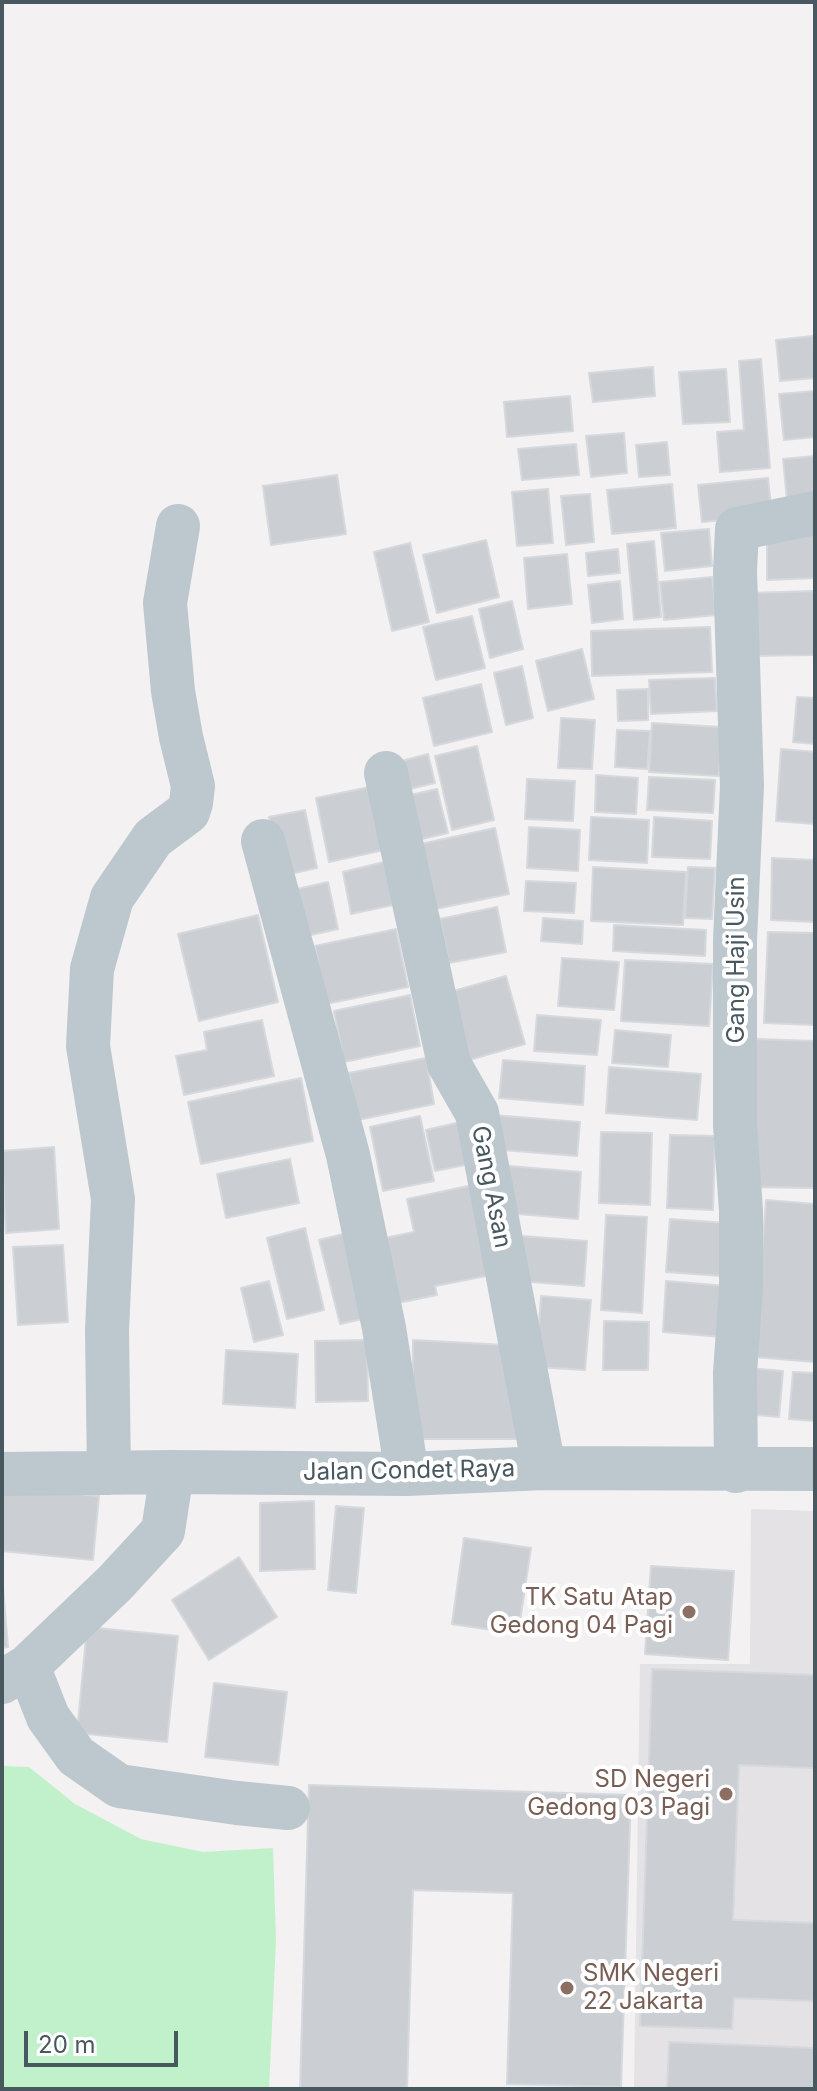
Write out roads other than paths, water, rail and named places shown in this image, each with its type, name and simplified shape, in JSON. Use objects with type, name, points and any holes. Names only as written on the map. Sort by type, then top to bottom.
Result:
[{"type":"street","name":"Gang Haji Usin","points":[[736,1471],[735,1373],[741,1288],[741,1211],[735,1125],[735,940],[742,786],[735,571],[737,529],[815,513]]},
{"type":"street","points":[[109,1473],[107,1330],[113,1199],[88,1046],[92,969],[112,898],[153,838],[188,812],[191,803],[193,786],[173,691],[165,603],[178,526]]},
{"type":"street","name":"Gang Asan","points":[[386,773],[449,1064],[477,1113],[544,1468]]},
{"type":"street","points":[[263,841],[348,1155],[384,1328],[407,1474]]},
{"type":"street","name":"Jalan Condet Raya","points":[[2,1474],[407,1474],[544,1468],[815,1469]]},
{"type":"street","points":[[172,1472],[163,1531],[115,1583],[15,1674],[76,1756],[119,1786],[288,1808]]},
{"type":"place","name":"TK Satu Atap Gedong 04 Pagi","points":[[689,1612]]},
{"type":"place","name":"SD Negeri Gedong 03 Pagi","points":[[726,1794]]},
{"type":"place","name":"SMK Negeri 22 Jakarta","points":[[567,1988]]}]
